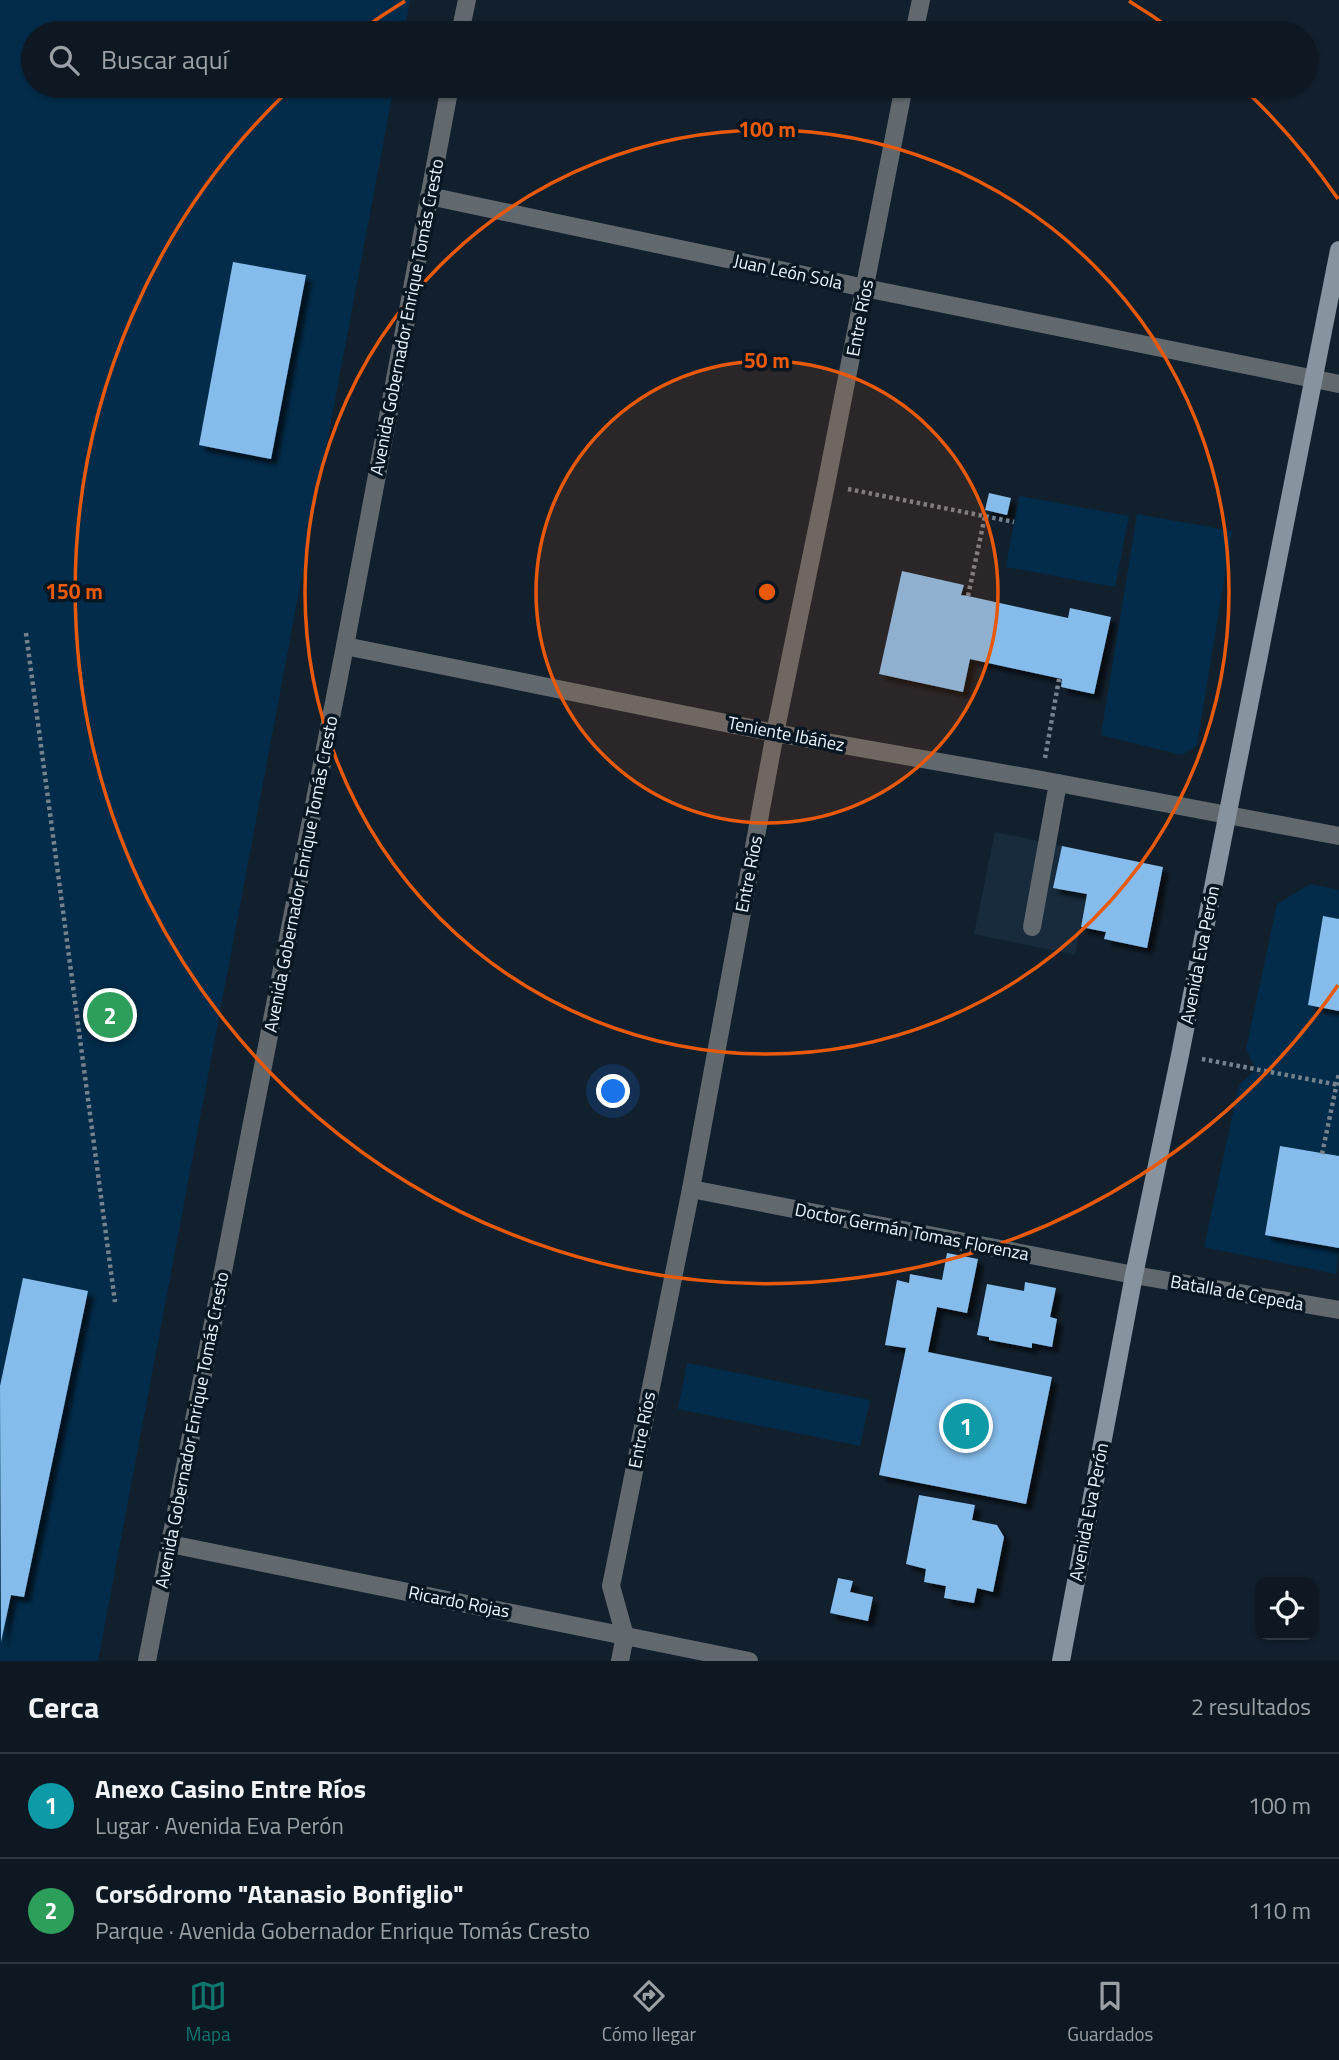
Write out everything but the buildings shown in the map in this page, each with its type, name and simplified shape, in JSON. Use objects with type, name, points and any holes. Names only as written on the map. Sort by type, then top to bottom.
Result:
[{"type":"main road","name":"Avenida Eva Perón","points":[[1061,1661],[1134,1275],[1339,250]]},
{"type":"street","points":[[463,21],[467,0]]},
{"type":"street","points":[[916,21],[920,0]]},
{"type":"street","name":"Avenida Gobernador Enrique Tomás Cresto","points":[[147,1661],[345,646],[448,98]]},
{"type":"street","name":"Entre Ríos","points":[[620,1661],[625,1636],[611,1586],[691,1189],[775,733],[902,98]]},
{"type":"street","name":"Juan León Sola","points":[[429,196],[1339,384]]},
{"type":"street","name":"Teniente Ibáñez","points":[[345,646],[775,733],[1050,781],[1339,836]]},
{"type":"street","points":[[1032,927],[1050,781]]},
{"type":"street","name":"Doctor Germán Tomas Florenza","points":[[691,1189],[1134,1275]]},
{"type":"street","name":"Batalla de Cepeda","points":[[1134,1275],[1339,1310]]},
{"type":"street","name":"Ricardo Rojas","points":[[170,1544],[749,1661]]},
{"type":"path","points":[[826,485],[1014,522]]},
{"type":"path","points":[[968,596],[985,516]]},
{"type":"path","points":[[26,633],[115,1302]]},
{"type":"path","points":[[1050,781],[1059,679]]},
{"type":"path","points":[[1180,1055],[1338,1085]]},
{"type":"path","points":[[1322,1154],[1339,1073]]},
{"type":"shaded area","points":[[0,0],[410,0],[406,21],[21,21],[21,98],[392,98],[98,1661],[0,1661]]},
{"type":"shaded area","points":[[1019,496],[1129,516],[1115,587],[1006,567]]},
{"type":"shaded area","points":[[1137,514],[1232,531],[1197,745],[1182,755],[1101,735]]},
{"type":"shaded area","points":[[995,832],[1062,846],[1054,888],[1087,894],[1075,955],[974,934]]},
{"type":"shaded area","points":[[1310,884],[1339,890],[1339,919],[1323,917],[1308,1005],[1339,1011],[1339,1156],[1280,1146],[1265,1234],[1339,1248],[1336,1274],[1204,1247],[1239,1085],[1256,1069],[1246,1049],[1277,904]]},
{"type":"shaded area","points":[[687,1363],[870,1400],[860,1446],[678,1409]]},
{"type":"place","name":"Corsódromo \"Atanasio Bonfiglio\"","points":[[110,1015]]},
{"type":"place","name":"Anexo Casino Entre Ríos","points":[[966,1426]]}]
